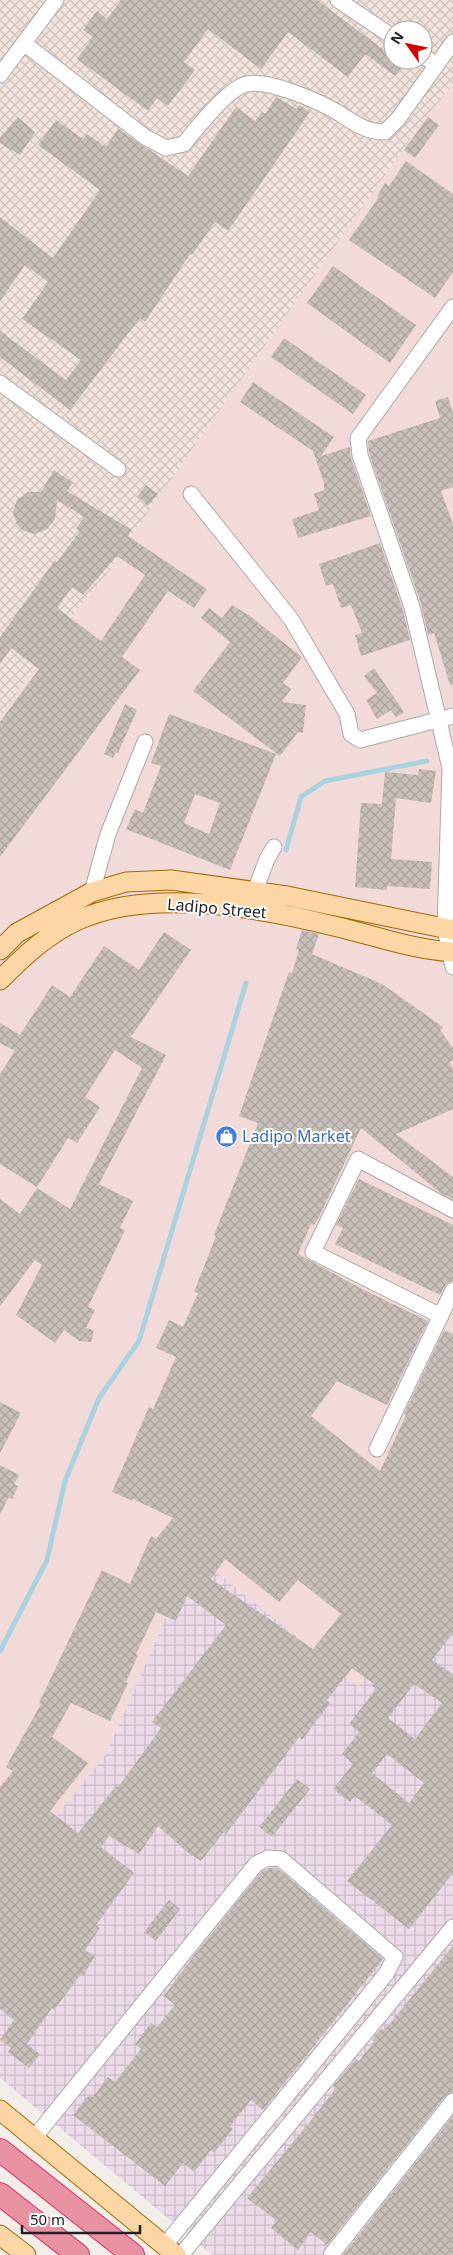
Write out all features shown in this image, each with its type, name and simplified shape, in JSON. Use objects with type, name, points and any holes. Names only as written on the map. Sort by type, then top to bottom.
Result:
[{"type":"highway","points":[[0,2150],[133,2255]]},
{"type":"highway","points":[[0,2194],[78,2255]]},
{"type":"main road","name":"Ladipo Street","points":[[0,950],[17,934],[92,892],[126,882],[171,880],[255,891],[449,929]]},
{"type":"main road","name":"Ladipo Street","points":[[0,980],[31,948],[78,920],[125,906],[174,901],[287,914],[452,957]]},
{"type":"main road","points":[[0,2110],[170,2250]]},
{"type":"main road","points":[[3,2242],[26,2255]]},
{"type":"street","points":[[0,75],[56,0]]},
{"type":"street","points":[[338,0],[383,30]]},
{"type":"street","points":[[25,44],[144,137],[166,148],[184,144],[204,118],[228,96],[246,84],[274,86],[311,98],[361,127],[372,132],[385,132],[398,119],[453,42]]},
{"type":"street","points":[[452,957],[449,929],[451,767],[446,719],[412,607],[360,455],[358,438],[453,307]]},
{"type":"street","points":[[0,382],[118,469]]},
{"type":"street","points":[[191,494],[291,619],[347,714],[352,734],[360,740],[446,719]]},
{"type":"street","points":[[92,892],[108,834],[145,742]]},
{"type":"street","points":[[255,891],[267,859],[274,847]]},
{"type":"street","points":[[441,1316],[313,1252],[358,1159],[453,1210]]},
{"type":"street","points":[[377,1449],[453,1290]]},
{"type":"street","points":[[34,2138],[256,1864],[268,1858],[281,1859],[395,1957],[386,1974],[170,2250]]},
{"type":"street","points":[[181,2255],[453,1927]]},
{"type":"street","points":[[331,2255],[453,2101]]},
{"type":"shaded area","points":[[0,0],[453,0],[453,84],[418,128],[137,528],[109,572],[80,606],[0,717]]},
{"type":"shaded area","name":"Ladipo Market","points":[[453,84],[453,1570],[358,1686],[194,1555],[106,1754],[0,1886],[0,717],[80,606],[109,572],[137,528],[418,127]]},
{"type":"shaded area","points":[[194,1554],[358,1686],[453,1570],[453,2255],[212,2255],[0,2078],[0,1886],[106,1754]]},
{"type":"building","points":[[121,0],[317,0],[383,49],[383,67],[365,54],[348,77],[288,32],[261,69],[208,29],[184,62],[195,70],[168,106],[157,98],[148,111],[77,59],[93,37],[83,30],[97,11],[107,19]]},
{"type":"building","points":[[387,70],[400,70],[395,76]]},
{"type":"building","points":[[276,97],[297,109],[299,105],[310,112],[228,231],[215,222],[192,255],[190,254],[145,322],[140,318],[70,410],[0,357],[0,331],[66,380],[81,360],[22,319],[48,282],[25,265],[0,301],[0,217],[53,258],[100,190],[38,145],[56,120],[83,139],[87,134],[106,147],[118,129],[188,176],[236,107],[255,121],[262,112],[265,114]]},
{"type":"building","points":[[18,117],[35,132],[20,155],[0,143],[0,137]]},
{"type":"building","points":[[428,117],[439,125],[415,158],[404,150]]},
{"type":"building","points":[[406,161],[453,194],[453,272],[435,298],[349,240],[379,197],[377,196],[385,183],[389,186]]},
{"type":"building","points":[[333,266],[416,325],[390,363],[307,303]]},
{"type":"building","points":[[284,338],[366,395],[353,414],[271,357]]},
{"type":"building","points":[[253,382],[334,437],[321,456],[350,447],[351,458],[371,516],[298,538],[292,519],[319,510],[314,494],[324,490],[324,483],[313,451],[240,402]]},
{"type":"building","points":[[448,397],[453,413],[453,487],[441,491],[453,524],[453,685],[450,685],[434,633],[428,635],[421,604],[369,453],[368,441],[440,418],[435,401]]},
{"type":"building","points":[[54,470],[73,483],[67,491],[132,530],[128,536],[207,589],[194,608],[168,591],[122,657],[140,670],[0,857],[0,722],[39,669],[11,648],[0,664],[0,637],[55,560],[57,562],[80,531],[76,529],[84,517],[57,500],[55,519],[47,529],[34,534],[22,530],[17,525],[13,512],[17,500],[28,492],[41,492]],"holes":[[[117,556],[145,575],[101,641],[57,608],[72,587],[83,595]]]},
{"type":"building","points":[[146,485],[158,494],[148,506],[137,496]]},
{"type":"building","points":[[380,543],[403,610],[410,640],[361,656],[355,635],[362,633],[351,605],[341,608],[333,584],[326,586],[319,564]]},
{"type":"building","points":[[232,605],[250,616],[302,657],[283,683],[291,689],[282,702],[306,705],[303,733],[298,732],[280,756],[193,691],[230,642],[201,618],[209,608],[222,618]]},
{"type":"building","points":[[374,668],[404,712],[396,717],[391,710],[377,719],[366,700],[377,693],[364,676]]},
{"type":"building","points":[[125,704],[137,710],[118,753],[116,752],[113,758],[104,754]]},
{"type":"building","points":[[169,714],[276,754],[230,870],[126,829],[135,809],[143,813],[161,766],[151,763]],"holes":[[[195,794],[220,803],[209,834],[184,823]]]},
{"type":"building","points":[[419,769],[436,771],[431,803],[396,798],[391,859],[432,862],[430,889],[387,886],[387,890],[355,887],[361,803],[382,804],[385,772],[418,775]]},
{"type":"building","points":[[302,930],[319,934],[312,954],[382,984],[443,1027],[440,1030],[453,1048],[453,1060],[450,1062],[453,1070],[453,1109],[396,1134],[453,1177],[453,1199],[442,1194],[361,1128],[319,1217],[314,1225],[311,1224],[298,1254],[360,1288],[428,1321],[387,1405],[337,1381],[311,1416],[380,1471],[406,1415],[404,1414],[444,1330],[453,1334],[453,1633],[432,1660],[453,1674],[453,1873],[409,1929],[347,1881],[392,1825],[355,1796],[350,1802],[333,1789],[353,1764],[342,1754],[359,1732],[349,1724],[376,1689],[372,1686],[374,1684],[352,1668],[327,1700],[330,1703],[302,1740],[299,1737],[226,1834],[224,1832],[201,1861],[187,1852],[158,1826],[139,1854],[109,1836],[101,1847],[134,1873],[96,1925],[100,1928],[85,1950],[95,1956],[83,1976],[80,1975],[54,2010],[52,2008],[27,2044],[40,2054],[29,2068],[8,2052],[11,2048],[0,2040],[14,2020],[0,2009],[0,1787],[13,1771],[6,1767],[41,1704],[39,1703],[102,1570],[130,1584],[151,1536],[156,1539],[173,1518],[133,1499],[133,1501],[112,1492],[149,1407],[153,1409],[176,1357],[156,1348],[169,1320],[183,1327],[198,1293],[194,1292],[216,1236],[214,1235],[258,1123],[239,1116],[289,972],[292,973],[299,950],[296,949]],"holes":[[[225,1559],[279,1602],[298,1580],[341,1614],[313,1649],[211,1579]],[[187,1596],[226,1625],[152,1722],[161,1728],[118,1787],[116,1786],[78,1833],[50,1811],[88,1763],[52,1737],[71,1703],[110,1721],[128,1683],[126,1682],[138,1655],[136,1654],[156,1612],[176,1621]],[[414,1684],[442,1703],[415,1739],[388,1718]],[[387,1754],[424,1783],[409,1803],[372,1773]]]},
{"type":"building","points":[[164,932],[191,950],[131,1037],[166,1055],[99,1184],[133,1201],[120,1228],[125,1230],[88,1307],[95,1310],[86,1328],[94,1330],[91,1342],[79,1341],[64,1330],[55,1343],[16,1315],[42,1265],[35,1260],[0,1306],[0,1199],[20,1214],[37,1188],[70,1209],[142,1068],[115,1050],[85,1097],[100,1107],[77,1143],[68,1138],[37,1187],[0,1164],[0,1074],[15,1051],[0,1043],[0,1023],[20,1035],[52,985],[70,997],[104,946],[139,970]]},
{"type":"building","points":[[359,1179],[453,1225],[453,1281],[447,1283],[440,1295],[335,1244],[343,1228],[336,1225]]},
{"type":"building","points":[[0,1402],[21,1413],[0,1453]]},
{"type":"building","points":[[0,1465],[19,1475],[14,1484],[18,1486],[12,1499],[9,1497],[0,1514]]},
{"type":"building","points":[[297,1779],[310,1789],[272,1837],[259,1827]]},
{"type":"building","points":[[277,1868],[383,1959],[263,2110],[251,2100],[230,2126],[233,2129],[214,2153],[211,2150],[194,2172],[183,2163],[165,2186],[73,2115],[89,2095],[93,2097],[108,2077],[115,2082],[141,2049],[135,2044],[151,2023],[157,2027],[175,2005],[164,1996],[262,1871]]},
{"type":"building","points":[[169,1900],[180,1909],[156,1941],[144,1932]]},
{"type":"building","points":[[453,1946],[453,2092],[446,2095],[327,2245],[311,2232],[298,2250],[271,2228],[277,2221],[247,2198],[336,2088],[333,2086],[356,2059],[359,2061],[374,2042],[372,2040],[381,2029],[383,2030],[392,2021]]},
{"type":"building","points":[[453,2116],[453,2255],[343,2255]]},
{"type":"waterway","points":[[286,850],[301,797],[325,781],[427,761]]},
{"type":"waterway","points":[[0,1651],[47,1560],[65,1481],[99,1398],[139,1341],[246,983]]},
{"type":"place","name":"Ladipo Market","points":[[226,1136]]}]
